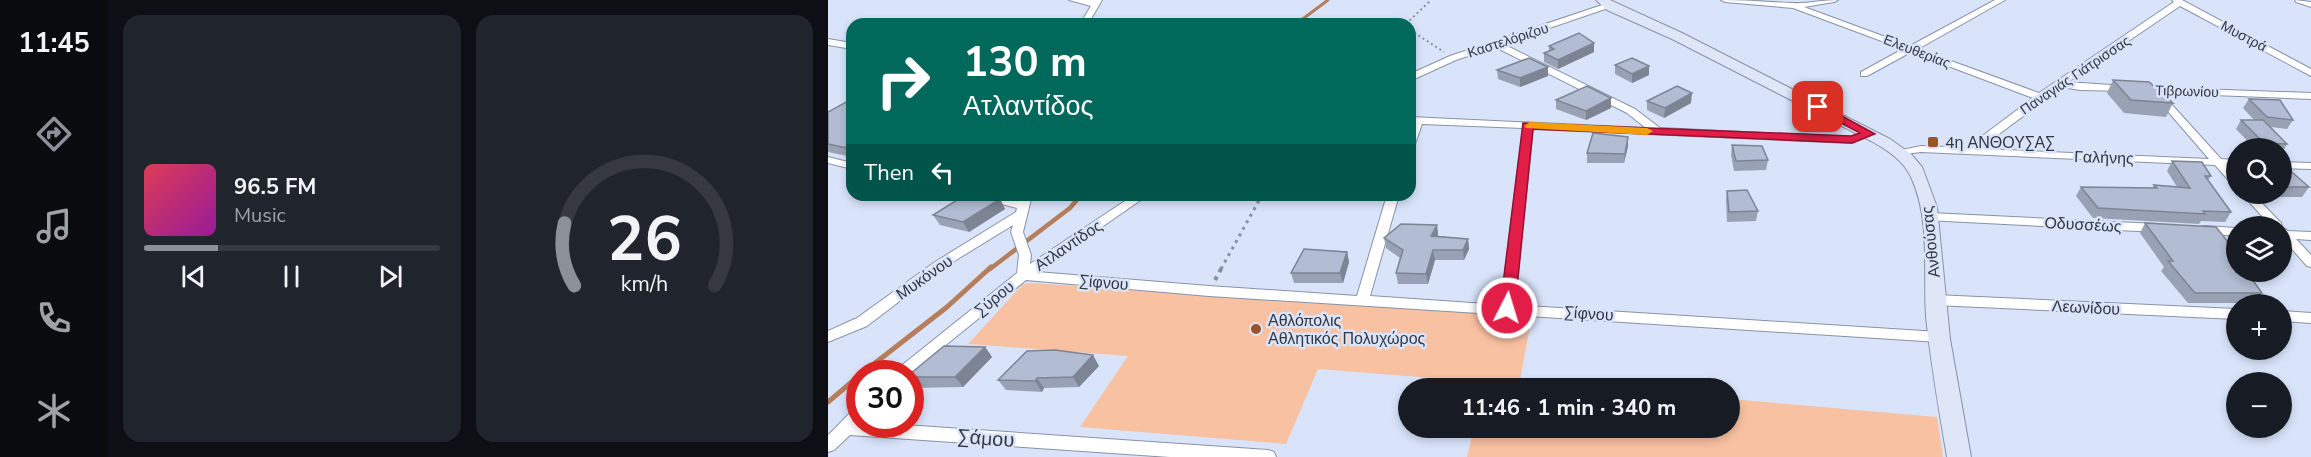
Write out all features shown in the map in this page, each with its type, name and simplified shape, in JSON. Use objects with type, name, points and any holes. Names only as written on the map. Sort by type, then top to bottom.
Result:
[{"type":"street","points":[[1073,0],[1096,2],[1087,18]]},
{"type":"street","points":[[1725,0],[1794,6],[1803,2],[1834,0]]},
{"type":"street","points":[[1864,74],[2001,0]]},
{"type":"street","points":[[2299,0],[2311,5]]},
{"type":"street","name":"Μυστρά","points":[[2178,1],[2311,73]]},
{"type":"street","name":"Παναγιάς Γιάτρισσας","points":[[1980,152],[1977,146],[1981,142],[2040,97],[2063,84],[2178,1]]},
{"type":"street","name":"Καστελόριζου","points":[[1416,75],[1453,58],[1608,2]]},
{"type":"street","name":"Ανθούσας","points":[[1608,2],[1869,134],[1901,153],[1921,180],[1930,217],[1939,337],[1959,457]]},
{"type":"street","name":"Ελευθερίας","points":[[1794,6],[2040,97]]},
{"type":"street","points":[[828,42],[846,45]]},
{"type":"street","points":[[1496,44],[1631,111],[1658,132]]},
{"type":"street","name":"Τιβρωνίου","points":[[2063,84],[2080,87],[2311,96]]},
{"type":"street","points":[[2154,90],[2226,171]]},
{"type":"street","points":[[1416,121],[1852,140],[1869,134]]},
{"type":"street","points":[[1507,308],[1527,126]]},
{"type":"street","name":"Γαλήνης","points":[[1901,153],[1921,149],[2226,162]]},
{"type":"street","points":[[828,160],[846,164]]},
{"type":"street","points":[[2292,165],[2311,166]]},
{"type":"street","points":[[1004,201],[1022,205]]},
{"type":"street","name":"Ατλαντίδος","points":[[1023,275],[1133,201]]},
{"type":"street","points":[[1363,299],[1391,201]]},
{"type":"street","points":[[2256,204],[2267,216]]},
{"type":"street","name":"Σύρου","points":[[918,360],[1023,275],[1025,255],[1017,232],[1022,205]]},
{"type":"street","name":"Μυκόνου","points":[[828,337],[862,322],[1022,205]]},
{"type":"street","name":"Οδυσσέως","points":[[1930,217],[2166,228]]},
{"type":"street","points":[[2189,230],[2226,232]]},
{"type":"street","points":[[2292,233],[2311,236]]},
{"type":"street","points":[[2292,243],[2311,263]]},
{"type":"street","name":"Σίφνου","points":[[1023,275],[1209,291],[1939,337]]},
{"type":"street","name":"Λεωνίδου","points":[[1935,300],[2226,314]]},
{"type":"street","points":[[2292,317],[2311,318]]},
{"type":"street","points":[[828,445],[846,429]]},
{"type":"street","name":"Σάμου","points":[[924,433],[1268,457]]},
{"type":"path","points":[[1412,18],[1431,0]]},
{"type":"path","points":[[1416,34],[1453,58]]},
{"type":"path","points":[[1209,291],[1259,201]]},
{"type":"shaded area","name":"Αθλόπολις Αθλητικός Πολυχώρος","points":[[1023,284],[1532,314],[1521,378],[1432,378],[1318,369],[1286,444],[1080,427],[1128,356],[968,344]]},
{"type":"shaded area","points":[[1740,400],[1937,417],[1943,457],[1467,457],[1472,438],[1740,438]]},
{"type":"building","points":[[1579,33],[1594,43],[1558,60],[1544,53],[1554,49],[1549,46]]},
{"type":"building","points":[[1529,58],[1548,67],[1520,78],[1497,70]]},
{"type":"building","points":[[1632,58],[1649,66],[1632,74],[1615,65]]},
{"type":"building","points":[[2113,80],[2149,82],[2173,103],[2131,100]]},
{"type":"building","points":[[1587,86],[1611,98],[1586,111],[1556,100]]},
{"type":"building","points":[[1677,86],[1692,93],[1665,108],[1647,101]]},
{"type":"building","points":[[2249,99],[2280,100],[2293,120],[2267,117]]},
{"type":"building","points":[[846,102],[846,148],[828,144],[828,112]]},
{"type":"building","points":[[2241,120],[2263,120],[2281,138],[2259,138]]},
{"type":"building","points":[[1593,133],[1628,137],[1625,154],[1587,153]]},
{"type":"building","points":[[1732,145],[1762,146],[1768,160],[1736,161]]},
{"type":"building","points":[[2172,161],[2202,162],[2211,176],[2205,176],[2231,212],[2203,211],[2205,214],[2098,208],[2081,187],[2157,188],[2154,185],[2190,188]]},
{"type":"building","points":[[2292,172],[2309,187],[2292,187]]},
{"type":"building","points":[[1747,190],[1758,211],[1729,212],[1727,191]]},
{"type":"building","points":[[955,201],[997,201],[963,222],[933,215]]},
{"type":"building","points":[[2145,223],[2216,227],[2226,240],[2226,282],[2254,282],[2262,293],[2195,293],[2168,261],[2173,261]]},
{"type":"building","points":[[1401,224],[1437,225],[1431,236],[1468,239],[1463,250],[1433,250],[1426,274],[1396,273],[1403,250],[1384,238]]},
{"type":"building","points":[[1304,249],[1347,252],[1340,273],[1291,273]]},
{"type":"building","points":[[944,346],[985,347],[955,377],[924,377],[924,362]]},
{"type":"building","points":[[1055,350],[1093,355],[1073,377],[1037,378],[1035,381],[998,380],[1027,351]]},
{"type":"waterway","points":[[1304,18],[1328,0]]},
{"type":"waterway","points":[[990,269],[1070,208],[1076,201]]},
{"type":"waterway","points":[[879,360],[947,307],[991,267]]},
{"type":"waterway","points":[[828,402],[846,387]]},
{"type":"slow traffic","points":[[1530,126],[1647,131]]},
{"type":"place","name":"4η ΑΝΘΟΥΣΑΣ","points":[[1933,142]]},
{"type":"place","name":"Αθλόπολις Αθλητικός Πολυχώρος","points":[[1256,329]]},
{"type":"route","points":[[1507,308],[1527,126],[1852,140],[1869,134],[1818,107]]}]
